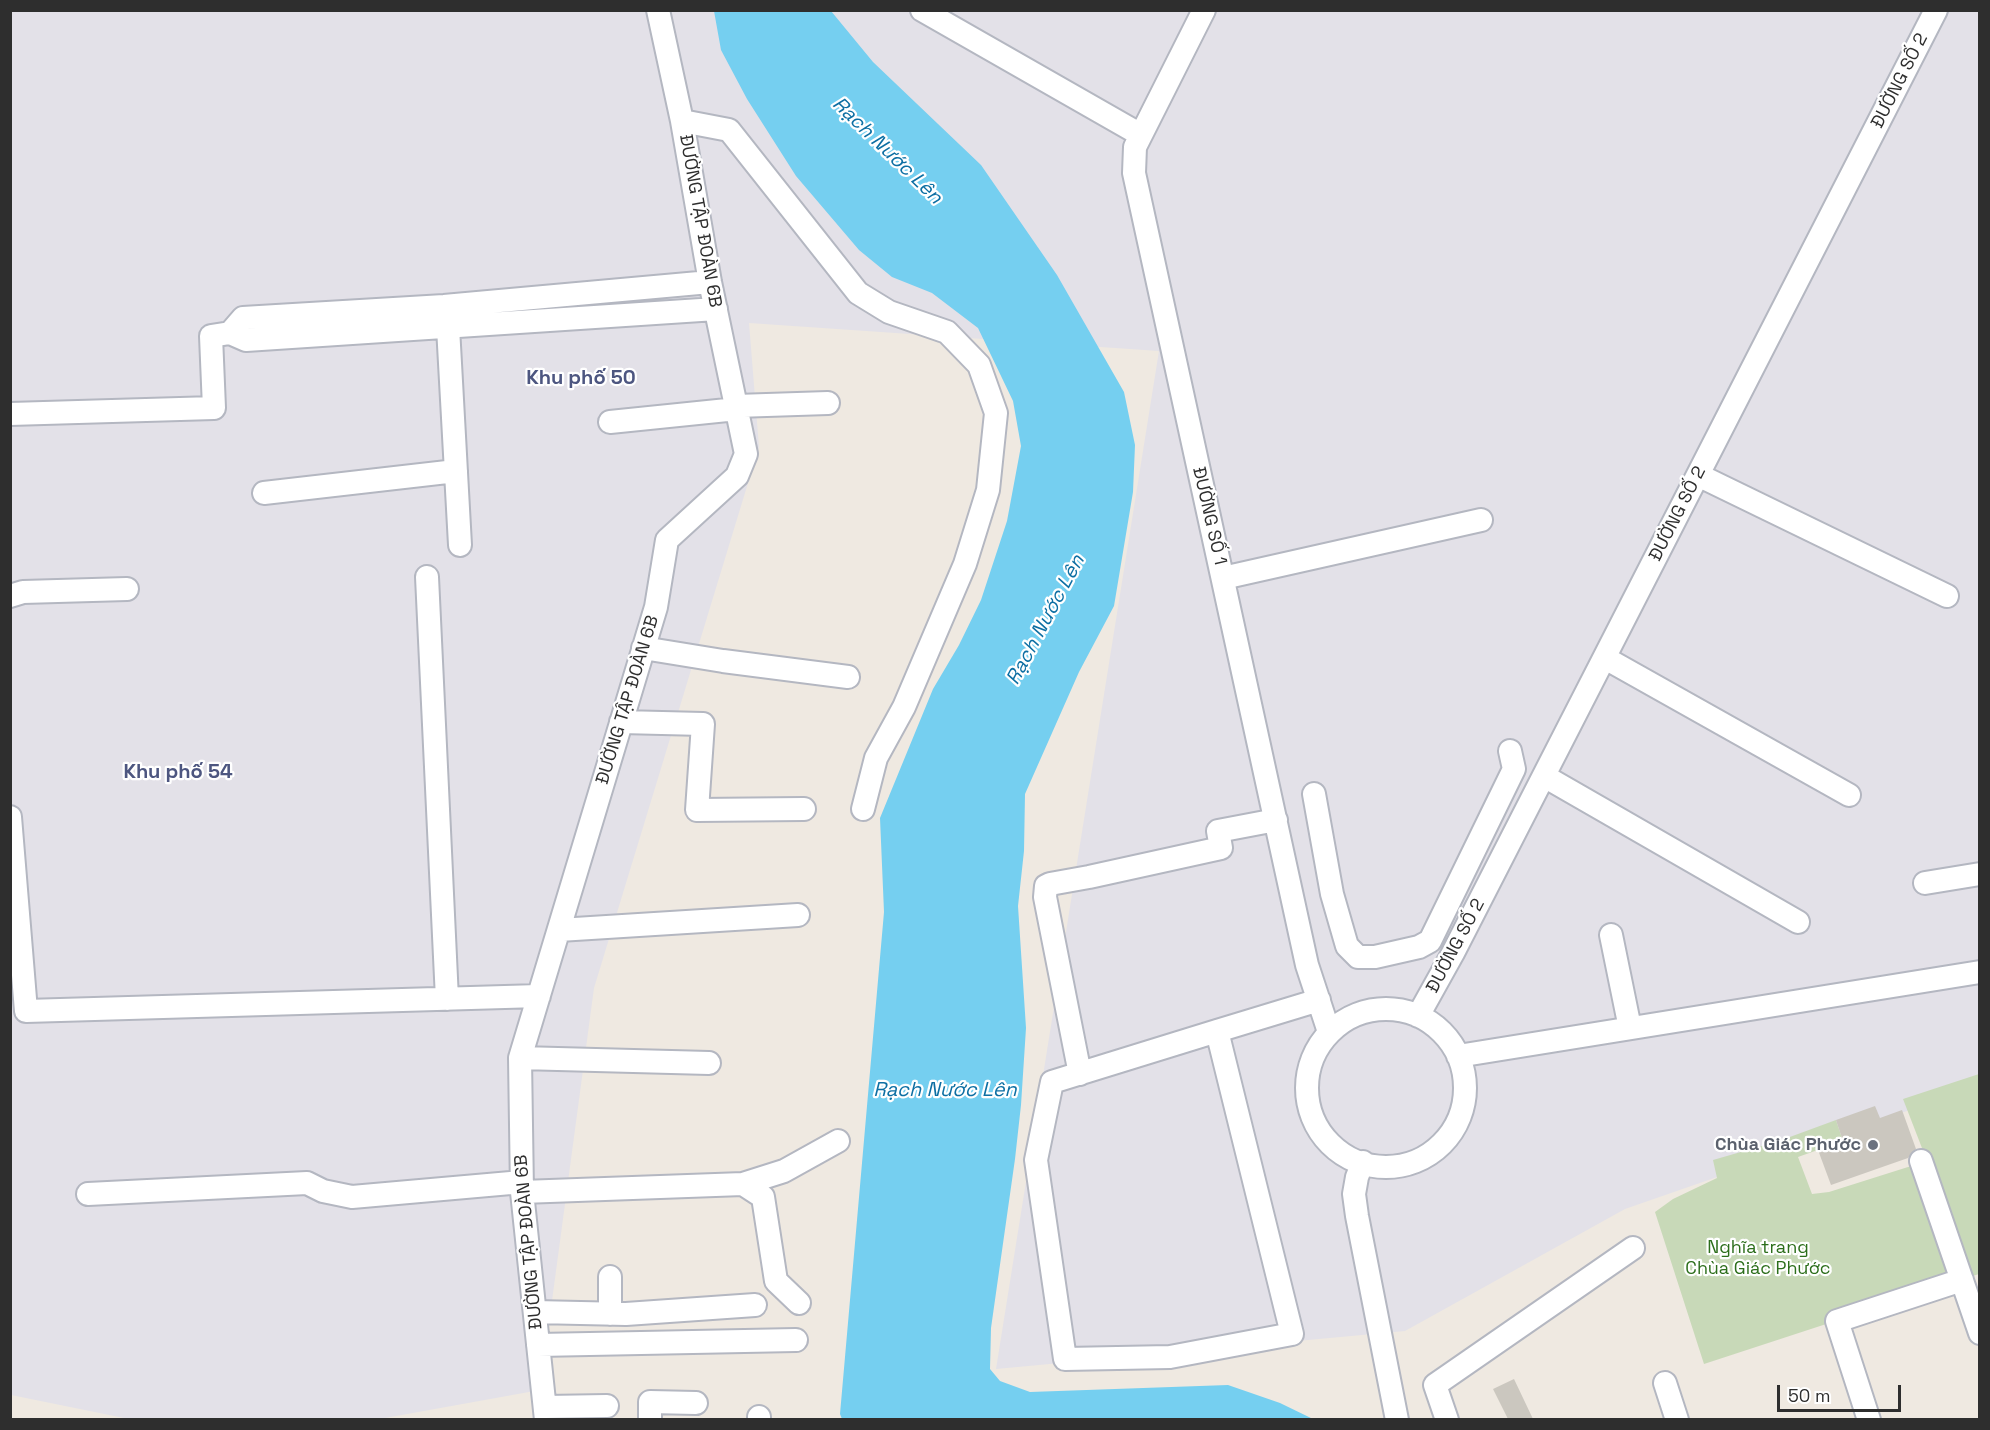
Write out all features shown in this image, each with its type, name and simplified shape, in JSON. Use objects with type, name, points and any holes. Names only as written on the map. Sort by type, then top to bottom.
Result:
[{"type":"street","name":"ĐƯỜNG TẬP ĐOÀN 6B","points":[[546,1413],[522,1187],[520,1058],[656,607],[667,540],[737,476],[746,454],[710,282],[682,121],[658,10]]},
{"type":"street","points":[[922,10],[952,18],[1141,135]]},
{"type":"street","name":"ĐƯỜNG SỐ 1","points":[[1204,10],[1135,147],[1134,172],[1307,965],[1329,1032]]},
{"type":"street","name":"ĐƯỜNG SỐ 2","points":[[1418,1016],[1605,658],[1936,10]]},
{"type":"street","points":[[682,121],[729,130],[858,293],[890,312],[947,332],[979,365],[996,413],[988,490],[965,564],[904,707],[876,758],[863,809]]},
{"type":"street","points":[[446,316],[710,282]]},
{"type":"street","points":[[10,414],[214,408],[211,336],[230,333],[243,318],[446,316],[716,309]]},
{"type":"street","points":[[446,316],[460,545]]},
{"type":"street","points":[[609,422],[737,407],[828,403]]},
{"type":"street","points":[[264,494],[456,471]]},
{"type":"street","points":[[1698,476],[1947,596]]},
{"type":"street","points":[[1222,578],[1481,520]]},
{"type":"street","points":[[426,577],[447,999]]},
{"type":"street","points":[[10,596],[23,592],[127,589]]},
{"type":"street","points":[[644,648],[723,661],[848,676]]},
{"type":"street","points":[[1605,658],[1849,795]]},
{"type":"street","points":[[621,722],[703,724],[697,810],[804,809]]},
{"type":"street","points":[[1314,794],[1332,894],[1347,946],[1358,957],[1386,955],[1419,947],[1430,941],[1514,769],[1510,751]]},
{"type":"street","points":[[1544,776],[1798,922]]},
{"type":"street","points":[[10,817],[18,1012],[539,996]]},
{"type":"street","points":[[1080,1074],[1045,897],[1046,886],[1221,848],[1218,831],[1276,820]]},
{"type":"street","points":[[1925,883],[1980,874]]},
{"type":"street","points":[[1294,902],[1332,894]]},
{"type":"street","points":[[559,930],[798,915]]},
{"type":"street","points":[[1611,935],[1630,1028]]},
{"type":"street","points":[[1458,1056],[1980,972]]},
{"type":"street","points":[[1217,1031],[1292,1334],[1170,1357],[1065,1359],[1036,1160],[1052,1083],[1217,1031],[1319,1000]]},
{"type":"street","points":[[1391,1009],[1418,1016],[1438,1028],[1458,1056],[1463,1072],[1463,1098],[1457,1122],[1448,1137],[1436,1149],[1406,1164],[1389,1167],[1363,1162],[1341,1152],[1328,1141],[1311,1111],[1307,1095],[1308,1077],[1315,1053],[1329,1032],[1358,1014],[1391,1009]]},
{"type":"street","points":[[520,1058],[709,1063]]},
{"type":"street","points":[[88,1194],[307,1183],[323,1191],[352,1197],[522,1187],[743,1184],[784,1171],[838,1141]]},
{"type":"street","points":[[1921,1161],[1980,1333]]},
{"type":"street","points":[[1363,1162],[1354,1194],[1356,1216],[1397,1419]]},
{"type":"street","points":[[743,1184],[763,1197],[776,1281],[799,1303]]},
{"type":"street","points":[[1447,1419],[1436,1385],[1633,1248]]},
{"type":"street","points":[[610,1277],[610,1314]]},
{"type":"street","points":[[1869,1419],[1837,1321],[1962,1280]]},
{"type":"street","points":[[535,1312],[610,1314],[755,1305]]},
{"type":"street","points":[[538,1345],[796,1340]]},
{"type":"street","points":[[1665,1383],[1677,1419]]},
{"type":"street","points":[[650,1411],[696,1403]]},
{"type":"street","points":[[546,1413],[607,1406]]},
{"type":"shaded area","points":[[11,11],[1979,11],[1979,1086],[1625,1209],[1405,1331],[996,1369],[1159,351],[749,323],[759,447],[594,988],[540,1390],[374,1420],[129,1419],[11,1395]]},
{"type":"green space","name":"Nghĩa trang Chùa Giác Phước","points":[[1979,1074],[1979,1274],[1704,1364],[1655,1212],[1673,1199],[1717,1178],[1713,1160],[1779,1141],[1836,1120],[1843,1141],[1798,1157],[1812,1194],[1829,1192],[1927,1161],[1903,1099]]},
{"type":"water","name":"Rạch Nước Lên","points":[[714,11],[831,11],[873,62],[981,165],[1057,275],[1124,392],[1135,445],[1133,492],[1114,606],[1079,672],[1025,794],[1024,851],[1018,906],[1026,1028],[1015,1159],[991,1328],[990,1369],[1000,1381],[1030,1392],[1228,1385],[1280,1403],[1313,1419],[842,1419],[840,1414],[884,912],[880,818],[933,689],[959,645],[981,600],[1007,521],[1021,446],[1013,401],[978,328],[932,293],[892,277],[859,250],[796,176],[747,99],[721,50]]},
{"type":"building","name":"Chùa Giác Phước","points":[[1875,1106],[1880,1118],[1902,1110],[1916,1149],[1908,1158],[1831,1185],[1818,1150],[1843,1141],[1836,1120]]},
{"type":"building","points":[[1514,1379],[1533,1419],[1508,1419],[1493,1389]]},
{"type":"place","name":"Chùa Giác Phước","points":[[1873,1145]]},
{"type":"district","name":"Khu phố 50","points":[[581,379]]},
{"type":"district","name":"Khu phố 54","points":[[178,773]]}]
